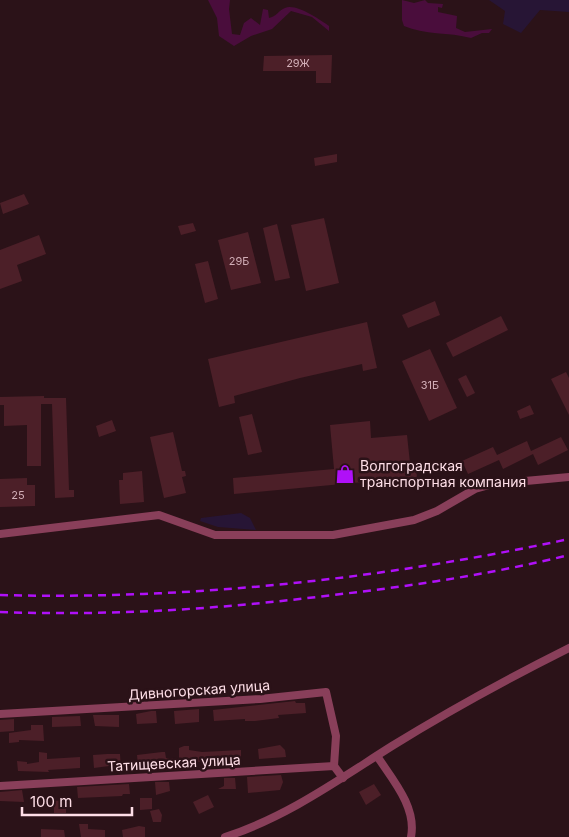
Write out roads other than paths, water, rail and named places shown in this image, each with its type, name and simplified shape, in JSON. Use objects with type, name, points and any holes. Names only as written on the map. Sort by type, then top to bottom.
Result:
[{"type":"street","points":[[0,534],[159,515],[214,535],[332,535],[414,520],[437,511],[475,489],[493,484],[569,477]]},
{"type":"street","points":[[225,837],[252,828],[291,810],[467,700],[569,648]]},
{"type":"street","name":"Дивногорская улица","points":[[0,714],[260,699],[326,692],[336,736],[334,766]]},
{"type":"street","points":[[377,756],[404,798],[410,815],[411,837]]},
{"type":"street","points":[[334,766],[343,778]]},
{"type":"street","name":"Татищевская улица","points":[[0,786],[334,766]]},
{"type":"railway","points":[[0,595],[72,596],[143,594],[286,584],[428,565],[569,539]]},
{"type":"railway","points":[[0,612],[125,612],[208,608],[291,600],[481,574],[569,555]]},
{"type":"place","name":"Волгоградская транспортная компания","points":[[345,474]]}]
